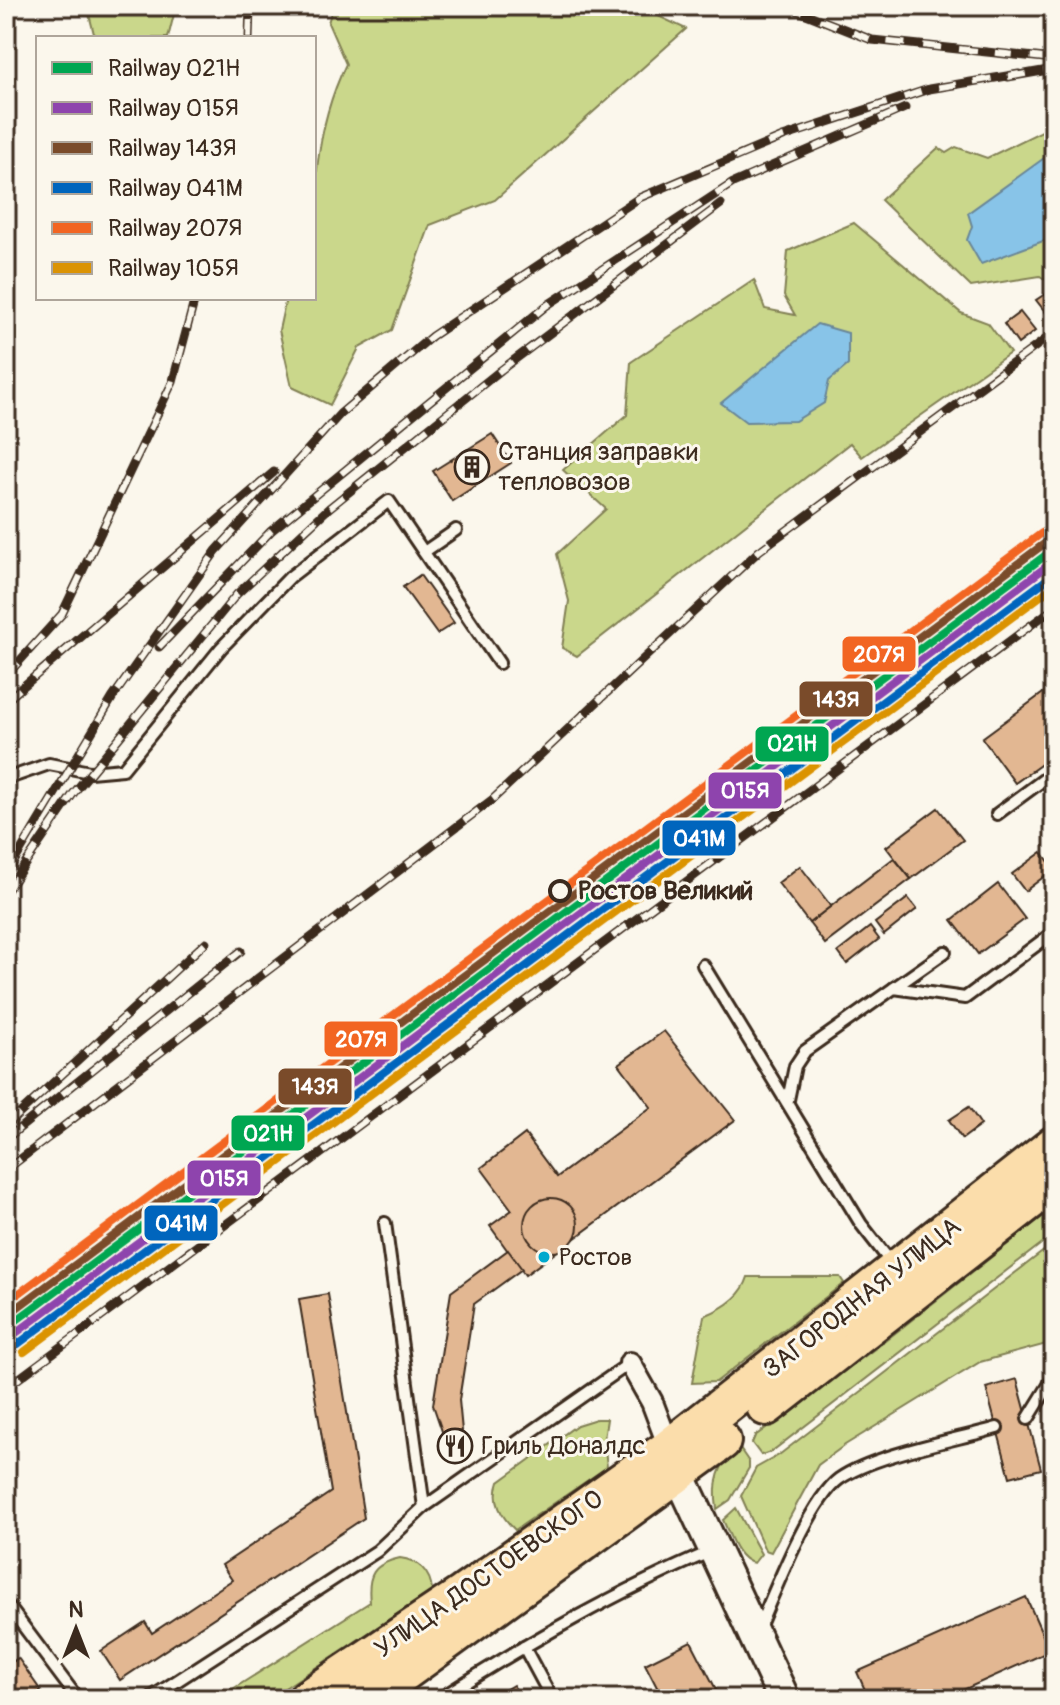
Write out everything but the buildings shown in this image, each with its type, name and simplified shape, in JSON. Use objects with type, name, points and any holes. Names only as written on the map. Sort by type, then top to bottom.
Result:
[{"type":"highway","name":"ЗАГОРОДНАЯ УЛИЦА","points":[[674,1461],[897,1270],[1054,1146]]},
{"type":"highway","name":"ЗАГОРОДНАЯ УЛИЦА","points":[[674,1461],[1054,1181]]},
{"type":"highway","name":"УЛИЦА ДОСТОЕВСКОГО","points":[[308,1699],[463,1595],[674,1461]]},
{"type":"highway","name":"УЛИЦА ДОСТОЕВСКОГО","points":[[366,1699],[674,1461]]},
{"type":"street","points":[[630,1363],[652,1402],[674,1461],[784,1699]]},
{"type":"lane","points":[[6,779],[49,764],[90,772],[123,769],[221,648],[290,577],[389,501],[499,663]]},
{"type":"lane","points":[[424,552],[456,530]]},
{"type":"lane","points":[[997,814],[1054,772]]},
{"type":"lane","points":[[894,988],[965,998],[1054,932]]},
{"type":"lane","points":[[788,1100],[795,1066],[805,1051],[945,952]]},
{"type":"lane","points":[[703,965],[861,1224],[897,1270]]},
{"type":"lane","points":[[385,1223],[424,1507]]},
{"type":"lane","points":[[149,1699],[377,1551],[424,1507],[630,1363]]},
{"type":"lane","points":[[1028,1419],[1054,1377]]},
{"type":"lane","points":[[755,1639],[816,1508],[838,1480],[872,1464],[997,1428]]},
{"type":"lane","points":[[439,1699],[524,1647],[671,1569],[714,1550]]},
{"type":"lane","points":[[6,1603],[78,1699]]},
{"type":"lane","points":[[524,1647],[552,1699]]},
{"type":"green space","points":[[87,6],[176,6],[168,36],[94,36]]},
{"type":"green space","points":[[333,6],[637,6],[686,29],[495,200],[430,225],[392,330],[359,348],[330,405],[292,387],[279,330],[286,300],[316,300],[316,178],[325,121],[346,64],[328,23]]},
{"type":"green space","points":[[1054,125],[1054,285],[1040,276],[971,287],[881,200],[938,148],[946,153],[956,147],[987,158]]},
{"type":"green space","points":[[854,223],[961,313],[988,323],[1010,353],[862,457],[850,443],[577,656],[562,648],[569,601],[557,554],[606,509],[563,470],[627,415],[631,362],[754,280],[765,309],[795,315],[784,296],[788,251]]},
{"type":"green space","points":[[1042,1217],[1054,1217],[1054,1234],[771,1452],[761,1455],[752,1443],[755,1436],[880,1345]]},
{"type":"green space","points":[[1054,1243],[1054,1342],[980,1362],[845,1445],[818,1465],[771,1552],[765,1550],[741,1496],[756,1468],[779,1455]]},
{"type":"green space","points":[[748,1277],[840,1277],[844,1283],[716,1382],[692,1383],[704,1316],[730,1301],[741,1291]]},
{"type":"green space","points":[[607,1419],[604,1439],[607,1467],[515,1530],[499,1508],[499,1482],[577,1425]]},
{"type":"green space","points":[[738,1446],[749,1462],[749,1468],[730,1500],[717,1509],[718,1474]]},
{"type":"green space","points":[[736,1508],[761,1554],[754,1563],[739,1552],[723,1520]]},
{"type":"green space","points":[[400,1558],[422,1568],[429,1578],[432,1591],[268,1699],[217,1699],[370,1602],[374,1572],[378,1567]]},
{"type":"water","points":[[1054,151],[1054,237],[981,264],[967,240],[972,226],[968,213]]},
{"type":"water","points":[[817,324],[848,333],[848,365],[829,381],[824,403],[795,421],[746,422],[721,403]]},
{"type":"railway","points":[[249,36],[250,6]]},
{"type":"railway","points":[[786,6],[872,40],[1054,59]]},
{"type":"railway","points":[[1008,77],[1054,69]]},
{"type":"railway","points":[[6,875],[113,697],[216,551],[340,414],[432,336],[639,198],[783,137],[929,89],[1019,74]]},
{"type":"railway","points":[[159,647],[271,531],[546,306],[733,183],[905,108]]},
{"type":"railway","points":[[6,892],[73,794],[237,594],[329,508],[501,370],[721,204]]},
{"type":"railway","points":[[6,676],[62,614],[173,381],[194,300]]},
{"type":"railway","points":[[6,1170],[493,799],[759,551],[1054,333]]},
{"type":"railway","points":[[6,701],[274,472]]},
{"type":"railway","points":[[6,1388],[1054,608]]},
{"type":"railway","points":[[6,1126],[206,942]]},
{"type":"railway","points":[[6,1139],[241,951]]},
{"type":"rail line","name":"207Я","points":[[6,1303],[1042,533]]},
{"type":"rail line","name":"143Я","points":[[6,1316],[1048,541]]},
{"type":"rail line","name":"021Н","points":[[6,1328],[1054,549]]},
{"type":"rail line","name":"015Я","points":[[12,1336],[1054,561]]},
{"type":"rail line","name":"041М","points":[[18,1344],[1054,574]]},
{"type":"rail line","name":"105Я","points":[[24,1352],[1054,586]]},
{"type":"place","name":"Станция заправки тепловозов","points":[[472,467]]},
{"type":"place","name":"Ростов Великий","points":[[560,891]]},
{"type":"place","name":"Ростов","points":[[544,1257]]},
{"type":"place","name":"Гриль Доналдс","points":[[455,1446]]}]
